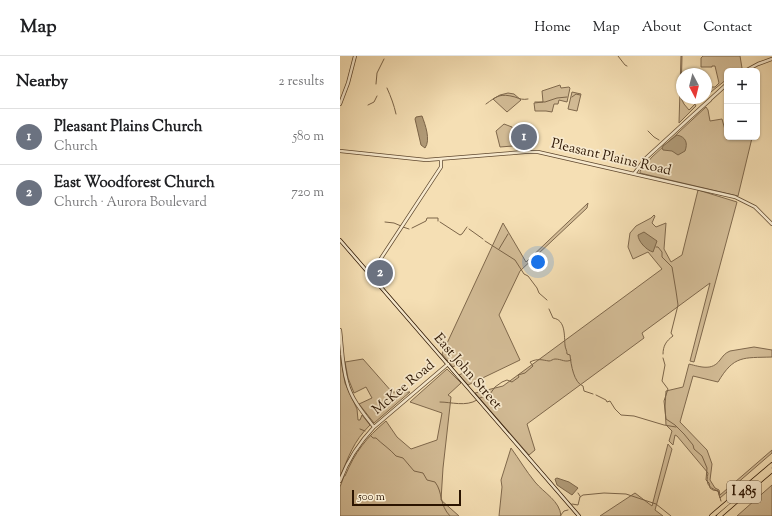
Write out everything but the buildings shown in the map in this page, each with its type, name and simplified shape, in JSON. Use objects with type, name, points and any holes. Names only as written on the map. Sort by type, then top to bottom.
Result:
[{"type":"highway","name":"I 485","points":[[714,516],[772,468]]},
{"type":"highway","name":"I 485","points":[[719,516],[772,468]]},
{"type":"highway","name":"I 485","points":[[725,515],[772,474]]},
{"type":"street","points":[[340,104],[348,83],[355,56]]},
{"type":"street","points":[[751,68],[772,59]]},
{"type":"street","points":[[634,174],[645,159],[724,87]]},
{"type":"street","name":"Pleasant Plains Road","points":[[340,151],[410,159],[441,159],[537,152],[738,198],[755,207],[772,224]]},
{"type":"street","points":[[370,275],[441,167],[441,159]]},
{"type":"street","name":"East John Street","points":[[340,241],[579,516]]},
{"type":"street","points":[[340,330],[348,386],[360,408],[374,427]]},
{"type":"street","name":"McKee Road","points":[[340,481],[346,464],[354,451],[374,427],[448,364]]},
{"type":"shaded area","points":[[681,56],[682,56],[682,68]]},
{"type":"shaded area","points":[[703,56],[740,56],[742,68],[724,68],[724,81],[712,91],[712,87],[715,87],[719,83],[715,66],[701,67],[701,58]]},
{"type":"shaded area","points":[[560,85],[561,88],[570,88],[567,102],[559,100],[558,104],[554,104],[552,112],[535,111],[534,103],[543,102],[542,91]]},
{"type":"shaded area","points":[[572,92],[581,94],[577,111],[568,109]]},
{"type":"shaded area","points":[[508,93],[514,94],[521,100],[507,112],[493,99]]},
{"type":"shaded area","points":[[680,104],[684,104],[689,110],[695,104],[696,106],[679,123]]},
{"type":"shaded area","points":[[706,107],[710,121],[722,119],[724,126],[724,140],[752,140],[738,196],[640,173],[652,157]]},
{"type":"shaded area","points":[[422,116],[427,136],[427,145],[425,148],[421,145],[415,119],[416,117]]},
{"type":"shaded area","points":[[504,124],[512,127],[515,134],[516,141],[513,143],[513,146],[500,147],[496,131]]},
{"type":"shaded area","points":[[677,135],[686,141],[685,151],[678,155],[672,151],[663,150],[663,146]]},
{"type":"shaded area","points":[[698,190],[737,202],[694,362],[690,361],[710,283],[642,333],[644,338],[527,424],[535,450],[529,455],[475,393],[503,386],[662,269],[648,252],[633,259],[628,247],[630,233],[636,226],[654,215],[655,216],[652,223],[656,227],[666,223],[664,249],[671,262],[682,255]]},
{"type":"shaded area","points":[[588,203],[587,208],[520,271],[499,315],[520,360],[468,385],[459,375],[469,370],[462,361],[453,367],[442,354],[503,223],[526,262]]},
{"type":"shaded area","points":[[644,232],[657,241],[653,252],[645,247],[639,240],[638,235]]},
{"type":"shaded area","points":[[754,347],[772,350],[772,357],[746,358],[734,362],[718,382],[693,376],[680,422],[707,450],[712,464],[710,480],[715,488],[719,490],[720,495],[772,450],[772,453],[720,498],[718,491],[708,484],[708,473],[677,436],[675,435],[673,445],[669,441],[672,431],[666,425],[666,391],[683,387],[689,364],[710,367],[717,363],[730,351]]},
{"type":"shaded area","points":[[340,355],[345,383],[357,409],[358,420],[360,420],[362,415],[370,425],[355,443],[340,477]]},
{"type":"shaded area","points":[[363,359],[392,392],[410,392],[374,423],[359,404],[372,398],[366,387],[354,393],[348,378],[345,362]]},
{"type":"shaded area","points":[[447,369],[461,383],[448,395],[451,397],[441,500],[459,516],[340,516],[340,487],[344,476],[362,446],[386,421],[397,437],[411,449],[437,440],[442,413],[410,402]]},
{"type":"shaded area","points":[[668,444],[672,449],[655,510],[663,516],[600,516],[635,493],[652,506]]},
{"type":"shaded area","points":[[511,448],[535,482],[558,506],[561,516],[499,516],[502,487],[501,480]]},
{"type":"shaded area","points":[[557,478],[569,482],[578,488],[572,495],[557,485],[555,479]]},
{"type":"shaded area","points":[[772,485],[772,516],[737,516]]},
{"type":"waterway","points":[[618,56],[627,66]]},
{"type":"waterway","points":[[376,84],[377,73],[384,59]]},
{"type":"waterway","points":[[387,88],[396,114]]},
{"type":"waterway","points":[[572,97],[576,94],[580,95]]},
{"type":"waterway","points":[[486,104],[502,95],[528,99]]},
{"type":"waterway","points":[[368,105],[374,102],[377,96]]},
{"type":"waterway","points":[[535,102],[545,102],[557,98],[567,97]]},
{"type":"waterway","points":[[648,131],[659,140]]},
{"type":"waterway","points":[[412,228],[426,221],[427,218],[438,218],[438,221]]},
{"type":"waterway","points":[[385,222],[394,223],[401,226]]},
{"type":"waterway","points":[[440,222],[460,235],[467,227]]},
{"type":"waterway","points":[[403,227],[409,229]]},
{"type":"waterway","points":[[469,229],[483,239]]},
{"type":"waterway","points":[[499,249],[508,234]]},
{"type":"waterway","points":[[485,241],[515,260],[524,274],[528,276],[537,288],[539,293],[547,300]]},
{"type":"waterway","points":[[656,247],[658,247],[662,252],[662,257],[672,267],[678,305],[671,333],[673,336],[665,344],[663,354]]},
{"type":"waterway","points":[[549,309],[553,318],[557,319],[564,329],[565,346],[567,354],[570,355],[575,378],[583,386],[584,391],[593,394]]},
{"type":"waterway","points":[[663,358],[665,365],[662,381],[668,389],[664,401],[666,419],[684,434],[693,445],[694,449],[702,456],[707,468],[706,480],[709,483],[710,488],[718,491],[721,501]]},
{"type":"waterway","points":[[480,398],[490,394],[495,387],[502,382],[507,380],[512,382],[519,377],[518,375],[525,373],[533,366],[530,362],[535,360],[549,361],[555,359],[565,361],[571,360]]},
{"type":"waterway","points":[[596,395],[607,402],[610,401],[621,415],[634,416],[676,427]]},
{"type":"waterway","points":[[440,402],[463,404],[477,400]]},
{"type":"waterway","points":[[360,429],[365,431]]},
{"type":"waterway","points":[[370,435],[373,438],[376,438],[396,456],[403,458],[414,471],[423,473],[427,480],[435,482],[444,507],[450,516]]},
{"type":"waterway","points":[[580,497],[583,495],[604,493],[626,494],[656,504],[671,516]]},
{"type":"waterway","points":[[572,504],[578,505],[580,497]]},
{"type":"waterway","points":[[560,516],[564,511],[568,510]]},
{"type":"place","name":"Pleasant Plains Church","points":[[524,137]]},
{"type":"place","name":"East Woodforest Church","points":[[380,273]]}]
